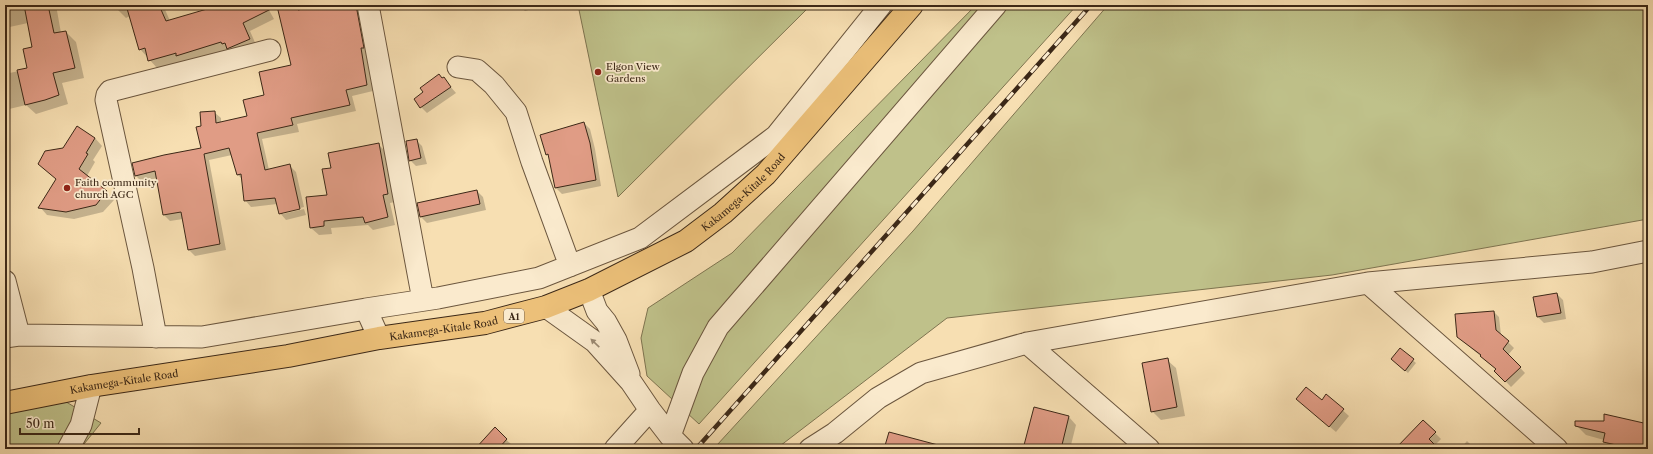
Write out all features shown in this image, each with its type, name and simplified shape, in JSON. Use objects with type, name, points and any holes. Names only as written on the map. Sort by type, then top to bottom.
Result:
[{"type":"highway","name":"Kakamega-Kitale Road","points":[[5,403],[91,386],[288,356],[378,338],[485,324],[546,307],[589,290],[686,242],[723,213],[766,174],[912,5]]},
{"type":"street","points":[[368,5],[423,300]]},
{"type":"street","points":[[5,282],[12,336],[202,337],[423,300],[539,278],[640,238],[776,136],[881,5]]},
{"type":"street","points":[[677,442],[694,373],[718,327],[996,5]]},
{"type":"street","points":[[156,337],[143,268],[106,100],[107,95],[110,91],[270,50]]},
{"type":"street","points":[[458,67],[477,70],[494,86],[516,112],[532,162],[570,266]]},
{"type":"street","points":[[810,449],[834,433],[878,398],[922,373],[1027,343],[1368,283],[1592,262],[1648,251]]},
{"type":"street","points":[[1368,283],[1557,449]]},
{"type":"street","points":[[589,290],[597,310],[616,340],[631,382]]},
{"type":"street","points":[[546,307],[595,342],[631,382],[650,410],[677,442]]},
{"type":"street","points":[[366,309],[378,338]]},
{"type":"street","points":[[1027,343],[1149,449]]},
{"type":"street","points":[[68,449],[81,425],[91,386]]},
{"type":"street","points":[[615,449],[650,410]]},
{"type":"green space","points":[[578,5],[811,5],[618,197]]},
{"type":"green space","points":[[976,5],[1077,5],[699,424],[647,376],[641,338],[648,308],[732,253]]},
{"type":"green space","points":[[1108,5],[1648,5],[1648,219],[1332,275],[947,318],[776,449],[720,449],[717,445],[913,231]]},
{"type":"green space","points":[[63,400],[101,423],[80,449],[5,449],[5,413]]},
{"type":"building","points":[[24,5],[48,5],[54,33],[66,31],[75,68],[53,73],[59,95],[25,105],[17,70],[27,68],[23,49],[32,47]]},
{"type":"building","points":[[126,5],[159,5],[166,21],[207,9],[205,5],[297,5],[298,10],[323,5],[356,5],[364,48],[361,48],[367,85],[346,90],[350,105],[291,118],[293,125],[257,133],[265,170],[290,164],[300,209],[279,214],[275,198],[244,201],[241,174],[237,175],[229,148],[204,154],[220,244],[188,250],[181,212],[163,215],[155,171],[135,176],[132,163],[201,148],[196,127],[201,126],[200,112],[215,111],[216,123],[247,116],[243,100],[264,95],[259,72],[291,65],[277,6],[243,23],[250,39],[227,49],[225,43],[222,44],[221,42],[176,56],[176,53],[148,61],[145,48],[139,50]]},
{"type":"building","points":[[439,74],[442,78],[444,77],[451,87],[420,108],[414,99],[423,92],[420,88]]},
{"type":"building","points":[[584,122],[590,143],[596,180],[555,188],[548,154],[546,155],[540,135]]},
{"type":"building","points":[[77,126],[95,138],[79,169],[107,191],[96,205],[66,212],[38,208],[56,179],[38,164],[45,151],[63,148]]},
{"type":"building","points":[[417,139],[421,158],[409,161],[406,141]]},
{"type":"building","points":[[379,143],[388,194],[383,195],[388,217],[365,223],[363,217],[324,221],[324,226],[310,228],[306,197],[327,195],[322,169],[331,168],[328,153]]},
{"type":"building","points":[[477,190],[480,204],[420,217],[417,203]]},
{"type":"building","points":[[1557,293],[1561,313],[1537,317],[1533,297]]},
{"type":"building","points":[[1494,311],[1496,330],[1509,341],[1503,349],[1521,367],[1505,382],[1494,371],[1496,369],[1480,356],[1481,355],[1457,337],[1455,314]]},
{"type":"building","points":[[1400,348],[1414,359],[1405,371],[1391,359]]},
{"type":"building","points":[[1168,358],[1177,407],[1151,412],[1142,363]]},
{"type":"building","points":[[1306,387],[1322,400],[1326,394],[1344,409],[1329,427],[1296,399]]},
{"type":"building","points":[[1034,407],[1069,416],[1061,449],[1023,449]]},
{"type":"building","points":[[1604,414],[1648,424],[1648,449],[1634,449],[1603,442],[1605,433],[1575,426],[1575,421],[1604,421]]},
{"type":"building","points":[[1423,420],[1436,432],[1429,439],[1439,449],[1395,449]]},
{"type":"building","points":[[495,427],[507,439],[498,449],[475,449]]},
{"type":"building","points":[[889,432],[938,445],[937,449],[884,449]]},
{"type":"railway","points":[[696,449],[1091,5]]},
{"type":"place","name":"Elgon View Gardens","points":[[598,72]]},
{"type":"place","name":"Faith community church AGC","points":[[67,188]]}]
